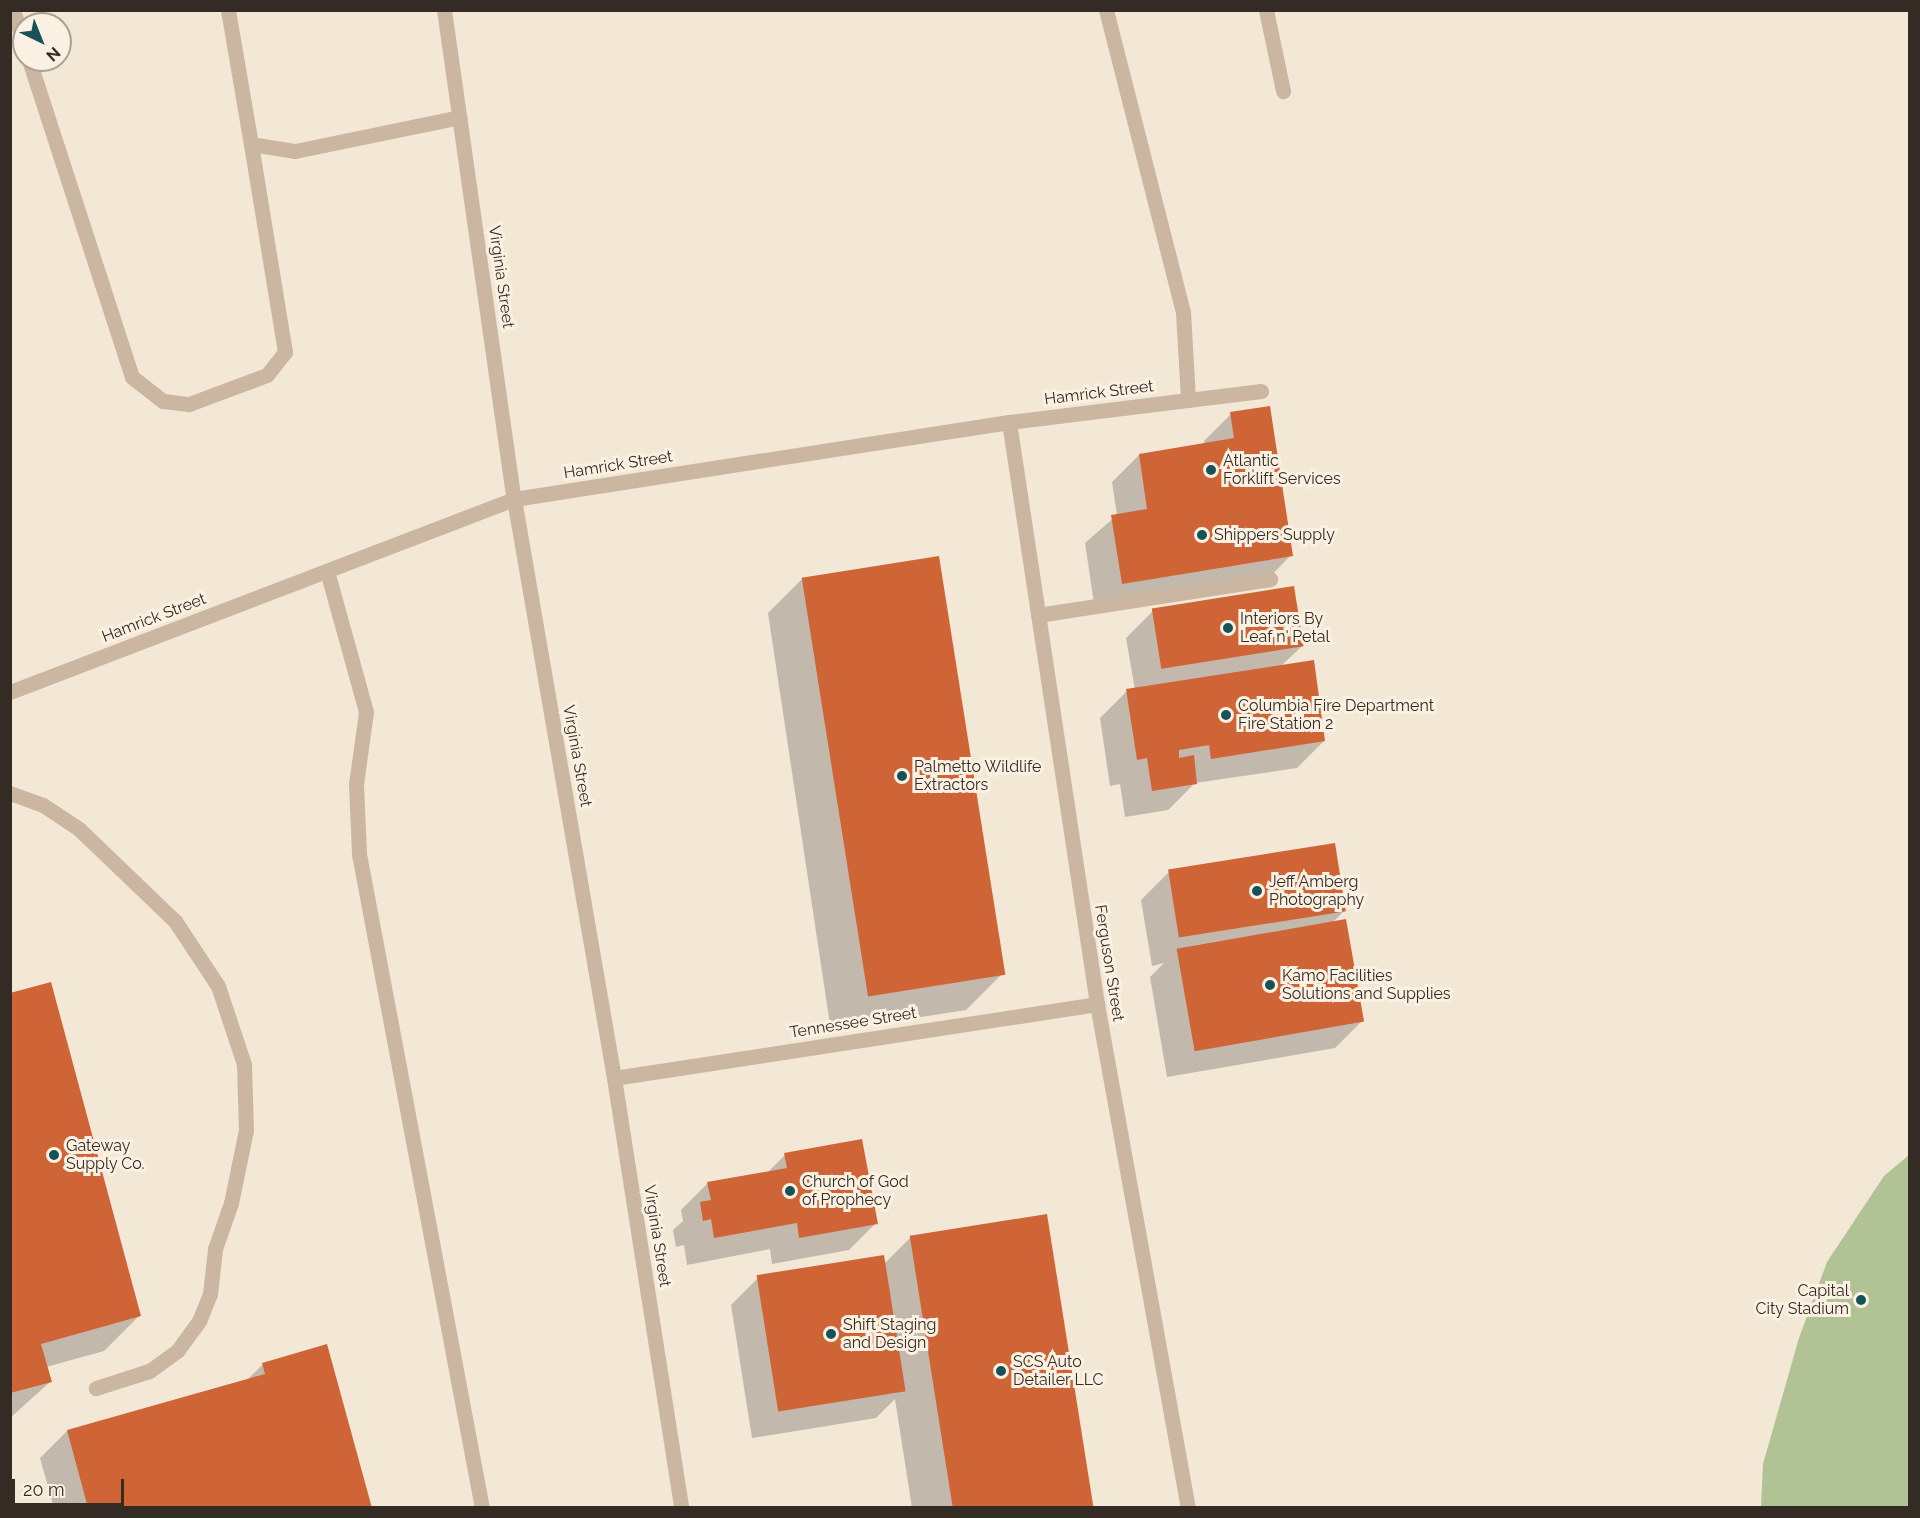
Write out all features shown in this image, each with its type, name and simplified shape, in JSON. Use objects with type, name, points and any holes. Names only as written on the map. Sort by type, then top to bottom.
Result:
[{"type":"street","points":[[33,72],[132,377],[163,401],[189,404],[267,375],[285,352],[228,10]]},
{"type":"street","name":"Virginia Street","points":[[444,10],[514,499],[614,1078],[681,1508]]},
{"type":"street","points":[[1106,10],[1183,312],[1188,400]]},
{"type":"street","points":[[1266,10],[1283,91]]},
{"type":"street","points":[[251,144],[295,151],[459,117]]},
{"type":"street","name":"Hamrick Street","points":[[10,692],[514,499],[1009,422],[1261,391]]},
{"type":"street","name":"Ferguson Street","points":[[1009,422],[1097,1004],[1188,1508]]},
{"type":"street","points":[[327,571],[366,712],[356,784],[359,854],[482,1508]]},
{"type":"street","points":[[1038,615],[1270,579]]},
{"type":"street","points":[[10,793],[44,805],[79,829],[175,921],[218,986],[244,1064],[246,1130],[231,1203],[215,1249],[210,1294],[199,1321],[177,1351],[149,1371],[96,1388]]},
{"type":"street","name":"Tennessee Street","points":[[614,1078],[1097,1004]]},
{"type":"green space","name":"Capital City Stadium","points":[[1909,1155],[1909,1507],[1761,1507],[1763,1464],[1799,1338],[1827,1262],[1884,1176]]},
{"type":"building","points":[[1270,406],[1293,556],[1122,584],[1111,515],[1147,509],[1139,454],[1234,438],[1230,412]]},
{"type":"building","name":"Palmetto Wildlife Extractors","points":[[939,556],[1005,975],[868,997],[802,578]]},
{"type":"building","name":"Interiors By Leaf n' Petal","points":[[1294,586],[1304,646],[1161,669],[1152,609]]},
{"type":"building","name":"Columbia Fire Department Fire Station 2","points":[[1314,660],[1325,741],[1211,759],[1209,745],[1179,750],[1179,758],[1194,755],[1197,784],[1152,791],[1147,758],[1137,760],[1126,689]]},
{"type":"building","name":"Jeff Amberg Photography","points":[[1335,843],[1346,911],[1179,938],[1168,869]]},
{"type":"building","name":"Kamo Facilities Solutions and Supplies","points":[[1346,919],[1364,1021],[1195,1051],[1177,949]]},
{"type":"building","name":"Gateway Supply Co.","points":[[51,982],[141,1316],[41,1344],[52,1382],[10,1393],[10,993]]},
{"type":"building","name":"Church of God of Prophecy","points":[[862,1139],[878,1224],[799,1238],[797,1223],[714,1238],[711,1219],[703,1221],[700,1202],[711,1200],[707,1182],[787,1168],[784,1153]]},
{"type":"building","name":"SCS Auto Detailer LLC","points":[[1047,1214],[1093,1507],[953,1508],[910,1236]]},
{"type":"building","name":"Shift Staging and Design","points":[[884,1255],[906,1391],[778,1411],[757,1275]]},
{"type":"building","points":[[327,1344],[372,1508],[88,1508],[67,1430],[265,1374],[262,1363]]},
{"type":"place","name":"Atlantic Forklift Services","points":[[1211,470]]},
{"type":"place","name":"Shippers Supply","points":[[1202,535]]},
{"type":"place","name":"Interiors By Leaf n' Petal","points":[[1228,628]]},
{"type":"place","name":"Columbia Fire Department Fire Station 2","points":[[1226,715]]},
{"type":"place","name":"Palmetto Wildlife Extractors","points":[[902,776]]},
{"type":"place","name":"Jeff Amberg Photography","points":[[1257,891]]},
{"type":"place","name":"Kamo Facilities Solutions and Supplies","points":[[1270,985]]},
{"type":"place","name":"Gateway Supply Co.","points":[[54,1155]]},
{"type":"place","name":"Church of God of Prophecy","points":[[790,1191]]},
{"type":"place","name":"Capital City Stadium","points":[[1861,1300]]},
{"type":"place","name":"Shift Staging and Design","points":[[831,1334]]},
{"type":"place","name":"SCS Auto Detailer LLC","points":[[1001,1371]]}]
